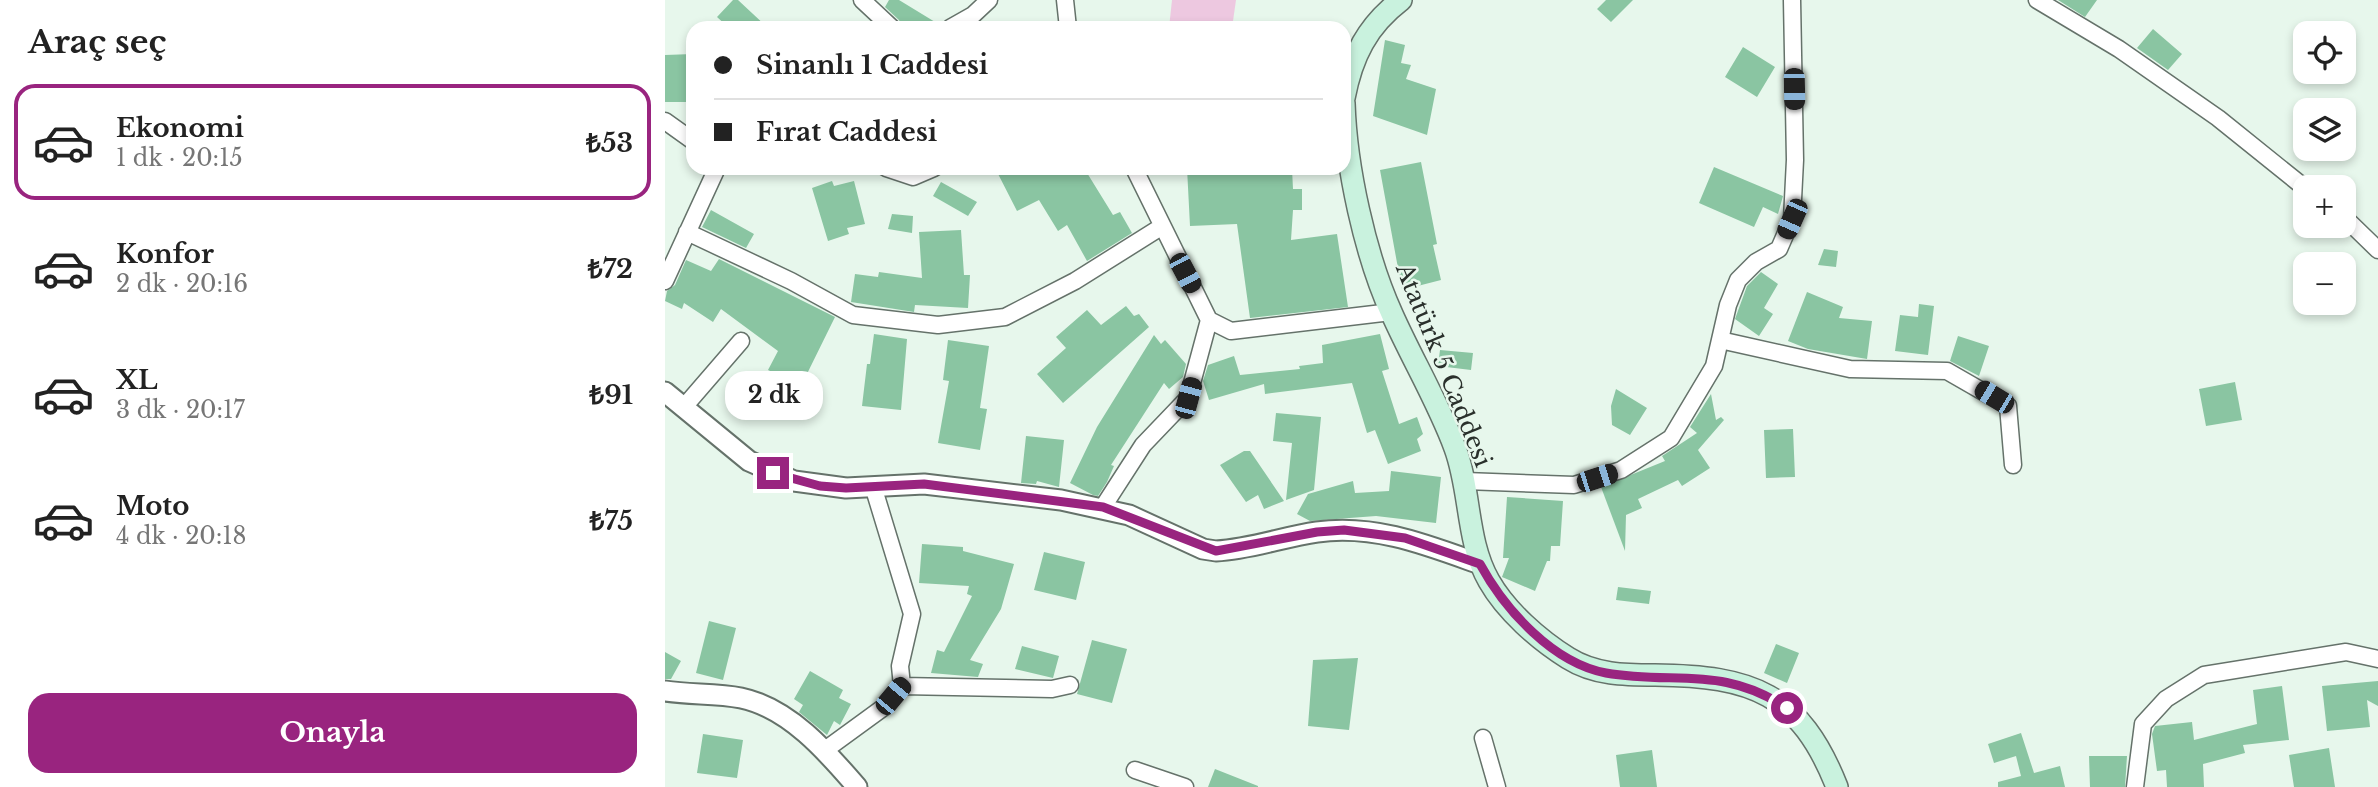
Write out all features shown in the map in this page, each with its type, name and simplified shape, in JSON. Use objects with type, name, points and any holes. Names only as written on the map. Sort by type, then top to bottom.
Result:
[{"type":"main road","name":"Atatürk 5 Caddesi","points":[[1351,71],[1355,54],[1364,37],[1401,0]]},
{"type":"main road","name":"Atatürk 5 Caddesi","points":[[1351,157],[1360,209],[1391,312],[1439,411],[1465,481],[1480,564]]},
{"type":"main road","points":[[1480,564],[1491,584],[1517,616],[1568,658],[1588,668],[1617,674],[1725,680],[1769,696],[1787,708],[1811,732],[1837,787]]},
{"type":"street","points":[[862,0],[884,21]]},
{"type":"street","points":[[962,21],[989,0]]},
{"type":"street","points":[[1065,0],[1067,21]]},
{"type":"street","points":[[1465,481],[1574,485],[1621,470],[1671,438],[1714,366],[1728,305],[1738,280],[1756,262],[1779,249],[1792,219],[1795,160],[1792,0]]},
{"type":"street","points":[[2038,0],[2119,49],[2218,118],[2293,178]]},
{"type":"street","points":[[665,121],[686,136]]},
{"type":"street","points":[[665,281],[714,175]]},
{"type":"street","points":[[1137,175],[1209,320],[1231,331],[1391,312]]},
{"type":"street","points":[[687,232],[791,281],[853,315],[939,325],[1005,317],[1075,281],[1161,227]]},
{"type":"street","points":[[2356,229],[2378,250]]},
{"type":"street","points":[[1103,507],[1143,445],[1188,398],[1209,320]]},
{"type":"street","points":[[1720,340],[1850,369],[1947,371],[2007,406],[2013,465]]},
{"type":"street","points":[[684,407],[741,341]]},
{"type":"street","points":[[665,392],[749,461],[773,473],[820,486],[924,484],[966,487],[1103,507],[1216,551],[1317,532],[1344,530],[1405,538],[1480,564]]},
{"type":"street","points":[[825,750],[884,707],[902,686],[900,666],[912,614],[873,486]]},
{"type":"street","points":[[2135,787],[2143,724],[2166,699],[2204,675],[2346,652],[2378,659]]},
{"type":"street","points":[[902,686],[1052,689],[1070,685]]},
{"type":"street","points":[[665,691],[743,698],[775,713],[825,750],[857,787]]},
{"type":"street","points":[[1483,738],[1497,787]]},
{"type":"street","points":[[1135,770],[1185,787]]},
{"type":"shaded area","points":[[1172,0],[1236,0],[1233,21],[1170,21]]},
{"type":"building","points":[[733,0],[738,0],[760,21],[721,21],[717,17]]},
{"type":"building","points":[[889,0],[899,0],[933,21],[899,21],[885,7]]},
{"type":"building","points":[[1606,0],[1633,0],[1611,22],[1597,9]]},
{"type":"building","points":[[2058,0],[2097,0],[2085,17]]},
{"type":"building","points":[[2153,29],[2182,54],[2168,70],[2137,48]]},
{"type":"building","points":[[1385,40],[1405,45],[1401,63],[1411,65],[1406,79],[1436,89],[1427,135],[1373,116]]},
{"type":"building","points":[[1743,47],[1775,67],[1757,97],[1725,77]]},
{"type":"building","points":[[686,54],[686,102],[665,102],[665,55]]},
{"type":"building","points":[[1421,162],[1441,280],[1402,290],[1380,170]]},
{"type":"building","points":[[1714,167],[1783,196],[1778,214],[1763,207],[1754,227],[1699,203]]},
{"type":"building","points":[[999,175],[1088,175],[1113,215],[1120,212],[1132,233],[1087,261],[1067,225],[1058,231],[1039,200],[1017,211]]},
{"type":"building","points":[[1187,175],[1292,175],[1293,189],[1302,189],[1302,210],[1293,210],[1291,240],[1337,234],[1348,307],[1250,318],[1237,224],[1190,226]]},
{"type":"building","points":[[832,181],[834,186],[854,181],[865,224],[847,228],[849,234],[828,241],[812,188]]},
{"type":"building","points":[[941,182],[977,202],[968,216],[933,196]]},
{"type":"building","points":[[711,210],[754,234],[746,248],[702,227]]},
{"type":"building","points":[[892,214],[913,216],[912,233],[888,229]]},
{"type":"building","points":[[961,230],[964,275],[970,275],[968,308],[915,305],[914,312],[851,302],[855,274],[878,277],[879,272],[922,278],[919,232]]},
{"type":"building","points":[[1824,249],[1838,251],[1836,267],[1818,265]]},
{"type":"building","points":[[719,259],[835,317],[801,386],[768,370],[778,351],[721,309],[713,322],[684,303],[682,309],[665,301],[667,291],[675,285],[686,260],[711,271]]},
{"type":"building","points":[[1761,272],[1778,284],[1764,308],[1773,314],[1759,336],[1735,319],[1747,286]]},
{"type":"building","points":[[1807,292],[1843,307],[1839,318],[1872,321],[1867,359],[1808,349],[1788,341]]},
{"type":"building","points":[[1919,304],[1934,306],[1928,355],[1895,351],[1900,315],[1918,317]]},
{"type":"building","points":[[1126,306],[1134,316],[1139,314],[1149,327],[1063,403],[1037,374],[1066,348],[1056,337],[1087,310],[1101,325]]},
{"type":"building","points":[[874,334],[907,339],[901,410],[862,406]]},
{"type":"building","points":[[1380,334],[1389,369],[1382,371],[1399,424],[1417,417],[1423,434],[1417,439],[1421,451],[1388,464],[1375,430],[1367,433],[1352,383],[1265,394],[1264,384],[1209,400],[1203,381],[1208,365],[1234,356],[1240,375],[1300,369],[1299,366],[1323,363],[1322,345]]},
{"type":"building","points":[[1154,335],[1161,344],[1165,340],[1186,364],[1183,377],[1169,389],[1164,383],[1111,465],[1114,466],[1107,482],[1098,496],[1093,495],[1070,483],[1097,427]]},
{"type":"building","points":[[1958,336],[1989,346],[1979,376],[1950,361]]},
{"type":"building","points":[[948,340],[989,346],[980,408],[987,409],[980,450],[938,443],[949,381],[943,380]]},
{"type":"building","points":[[1440,350],[1473,353],[1471,370],[1438,366]]},
{"type":"building","points":[[2235,382],[2242,420],[2206,426],[2199,389]]},
{"type":"building","points":[[1616,389],[1647,408],[1630,435],[1612,425],[1611,406]]},
{"type":"building","points":[[1711,394],[1716,420],[1721,417],[1724,420],[1698,450],[1710,468],[1682,486],[1678,480],[1638,499],[1642,508],[1626,515],[1625,551],[1601,487],[1665,461],[1662,456],[1697,433],[1690,427]]},
{"type":"building","points":[[1276,413],[1321,417],[1314,490],[1286,500],[1292,443],[1273,441]]},
{"type":"building","points":[[1793,429],[1795,477],[1766,478],[1764,430]]},
{"type":"building","points":[[1026,436],[1064,440],[1059,487],[1037,481],[1036,484],[1021,483]]},
{"type":"building","points":[[1244,451],[1250,451],[1284,501],[1264,509],[1258,495],[1246,502],[1220,465]]},
{"type":"building","points":[[1391,471],[1441,477],[1436,523],[1376,516],[1310,521],[1297,514],[1308,494],[1353,481],[1355,493],[1389,491]]},
{"type":"building","points":[[1507,497],[1563,501],[1560,546],[1551,546],[1550,561],[1547,561],[1535,591],[1502,577],[1509,558],[1503,558]]},
{"type":"building","points":[[922,544],[963,547],[963,551],[1014,564],[1001,609],[970,660],[983,664],[978,677],[931,673],[937,650],[944,652],[972,596],[967,594],[969,586],[919,583]]},
{"type":"building","points":[[1044,552],[1085,562],[1076,600],[1034,590]]},
{"type":"building","points":[[1618,587],[1651,591],[1649,604],[1616,600]]},
{"type":"building","points":[[709,621],[736,628],[723,680],[696,673]]},
{"type":"building","points":[[1092,640],[1127,649],[1112,703],[1077,694]]},
{"type":"building","points":[[1776,644],[1799,653],[1787,683],[1764,673]]},
{"type":"building","points":[[1022,646],[1059,656],[1053,678],[1015,669]]},
{"type":"building","points":[[665,652],[681,661],[671,679],[665,679]]},
{"type":"building","points":[[1358,658],[1349,730],[1308,726],[1313,660]]},
{"type":"building","points":[[810,671],[843,690],[839,698],[851,704],[840,725],[834,721],[827,735],[799,712],[803,705],[794,699]]},
{"type":"building","points":[[2378,681],[2378,706],[2367,700],[2370,727],[2327,731],[2322,686]]},
{"type":"building","points":[[2282,686],[2289,740],[2243,745],[2245,753],[2203,764],[2204,787],[2167,787],[2166,770],[2157,771],[2152,734],[2155,726],[2192,722],[2194,740],[2257,724],[2253,690]]},
{"type":"building","points":[[2021,733],[2034,773],[2060,766],[2065,787],[1998,787],[1998,782],[2021,776],[2016,756],[1994,763],[1988,744]]},
{"type":"building","points":[[703,734],[743,740],[737,778],[697,773]]},
{"type":"building","points":[[2329,748],[2335,787],[2294,787],[2289,755]]},
{"type":"building","points":[[1652,750],[1657,787],[1620,787],[1616,755]]},
{"type":"building","points":[[2089,756],[2127,756],[2125,787],[2090,787]]},
{"type":"building","points":[[1215,769],[1258,786],[1258,787],[1208,787]]},
{"type":"route","points":[[773,473],[794,481],[820,486],[846,488],[924,484],[966,487],[1103,507],[1129,515],[1203,549],[1216,551],[1249,547],[1317,532],[1344,530],[1384,533],[1480,564],[1491,584],[1517,616],[1568,658],[1588,668],[1606,673],[1725,680],[1750,687],[1787,708]]}]
